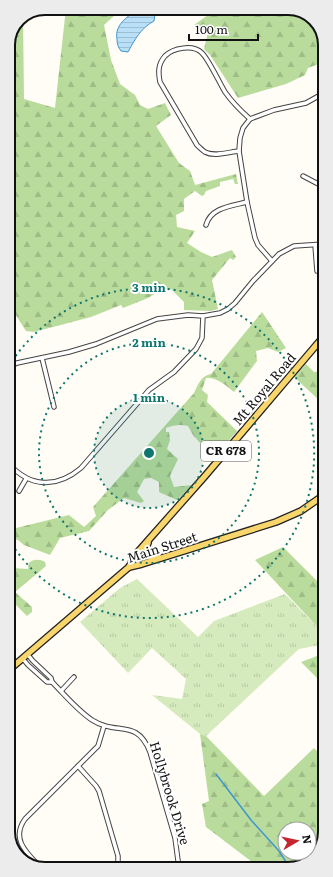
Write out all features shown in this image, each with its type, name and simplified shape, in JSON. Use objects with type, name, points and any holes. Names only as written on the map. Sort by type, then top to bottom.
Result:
[{"type":"main road","name":"Mt Royal Road","points":[[129,567],[135,555],[318,343]]},
{"type":"main road","name":"Main Street","points":[[15,665],[129,567],[276,522],[301,511],[318,500]]},
{"type":"main road","points":[[151,537],[146,547],[148,555],[157,558],[170,555]]},
{"type":"street","points":[[239,151],[216,154],[205,153],[197,145],[160,82],[160,64],[163,58],[169,52],[192,48],[203,53],[226,93],[250,119]]},
{"type":"street","points":[[272,261],[258,246],[247,202],[239,151],[242,132],[250,119],[274,110],[306,103],[318,97]]},
{"type":"street","points":[[303,176],[318,184]]},
{"type":"street","points":[[206,225],[207,220],[216,211],[247,202]]},
{"type":"street","points":[[315,245],[317,271]]},
{"type":"street","points":[[15,364],[69,352],[96,344],[157,319],[188,315],[203,316],[220,313],[228,309],[279,254],[291,247],[318,245]]},
{"type":"street","points":[[15,470],[26,479],[54,482],[71,476],[81,468],[149,390],[174,372],[196,349],[202,338],[203,316]]},
{"type":"street","points":[[42,358],[54,407]]},
{"type":"street","points":[[19,491],[26,479]]},
{"type":"street","name":"Hollybrook Drive","points":[[28,655],[51,678],[52,682],[91,719],[104,726],[133,731],[140,735],[146,742],[154,764],[175,838],[178,862]]},
{"type":"street","name":"Hollybrook Drive","points":[[23,659],[47,682],[52,682]]},
{"type":"street","points":[[61,691],[74,677]]},
{"type":"street","points":[[32,859],[22,846],[20,835],[22,824],[25,819],[98,746],[104,726]]},
{"type":"street","points":[[78,766],[99,791],[118,856],[118,862]]},
{"type":"green space","points":[[65,15],[115,15],[104,25],[111,60],[120,84],[135,95],[140,105],[148,109],[165,103],[171,115],[156,126],[179,163],[190,171],[195,185],[236,174],[238,184],[235,184],[233,179],[220,182],[220,186],[206,191],[202,196],[195,191],[184,199],[184,211],[176,215],[177,227],[195,231],[187,243],[212,257],[232,250],[236,257],[233,260],[230,258],[212,280],[218,309],[211,311],[184,310],[184,302],[171,289],[156,293],[148,298],[123,308],[121,305],[91,317],[34,332],[26,331],[15,314],[15,43],[17,34],[23,25],[24,99],[55,108]]},
{"type":"green space","points":[[208,15],[290,15],[301,18],[313,28],[317,37],[318,64],[308,68],[305,75],[286,84],[238,98],[210,55],[204,49],[208,32],[194,25]]},
{"type":"green space","points":[[262,312],[286,348],[278,352],[268,348],[256,351],[257,361],[234,392],[222,382],[210,378],[206,378],[202,390],[208,395],[207,402],[237,431],[219,452],[210,446],[201,444],[193,435],[188,426],[177,425],[166,428],[166,432],[169,432],[170,440],[167,449],[178,459],[170,476],[174,487],[192,485],[177,500],[159,492],[159,482],[151,478],[144,479],[137,492],[144,501],[141,503],[124,498],[108,510],[89,531],[60,538],[50,555],[24,545],[15,539],[15,528],[69,515],[84,527],[96,516],[93,507],[194,393],[202,379],[211,374]]},
{"type":"green space","points":[[306,364],[314,372],[318,372],[318,399],[294,377]]},
{"type":"green space","points":[[283,547],[318,582],[318,628],[255,560]]},
{"type":"green space","points":[[35,560],[45,562],[46,566],[15,592],[15,568],[28,569],[29,563]]},
{"type":"green space","points":[[137,579],[198,637],[214,621],[285,594],[318,628],[318,645],[299,649],[206,736],[200,734],[152,695],[182,699],[186,679],[152,648],[128,673],[80,622],[120,588]]},
{"type":"green space","points":[[15,592],[32,607],[32,612],[27,616],[15,604]]},
{"type":"green space","points":[[318,656],[318,679],[301,662]]},
{"type":"green space","points":[[200,734],[206,736],[264,796],[314,748],[318,752],[317,838],[317,821],[277,821],[277,861],[296,861],[252,862],[206,827],[202,804],[209,801]]},
{"type":"water","points":[[155,15],[154,21],[142,30],[128,52],[121,51],[118,47],[117,34],[120,24],[128,16]]},
{"type":"waterway","points":[[216,774],[251,820],[279,851],[286,862]]}]
